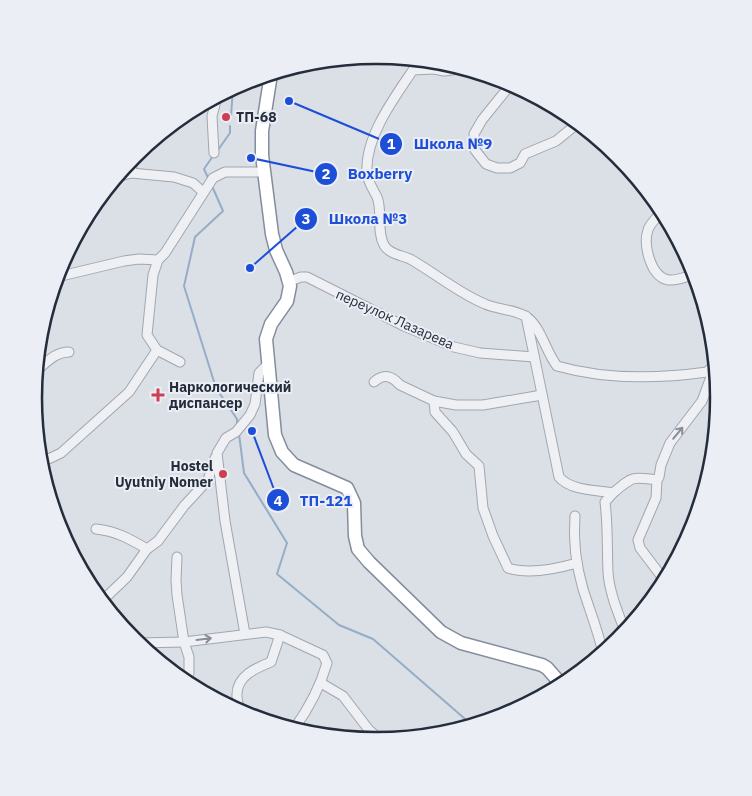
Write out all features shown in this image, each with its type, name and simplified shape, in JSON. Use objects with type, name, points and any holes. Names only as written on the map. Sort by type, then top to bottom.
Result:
[{"type":"highway","points":[[270,82],[261,148],[272,234],[276,250],[290,280],[287,301],[271,324],[266,339],[267,366],[275,435],[279,446],[294,466],[340,484],[350,492],[354,503],[358,549],[368,562],[426,619],[451,639],[542,665],[556,678]]},
{"type":"street","points":[[431,69],[413,70],[383,115],[370,150],[366,173],[377,197],[384,245],[390,252],[403,255],[426,268],[446,283],[485,305],[526,316],[534,323],[553,362],[557,366],[617,378],[709,371]]},
{"type":"street","points":[[506,91],[482,120],[474,134],[475,150],[486,164],[497,168],[510,168],[520,163],[525,154],[556,141],[572,128]]},
{"type":"street","points":[[214,153],[212,116],[215,106]]},
{"type":"street","points":[[180,362],[157,350],[147,335],[153,275],[158,260],[165,253],[213,178],[225,172],[264,172]]},
{"type":"street","points":[[131,173],[174,177],[193,183],[203,192]]},
{"type":"street","points":[[656,218],[648,228],[645,243],[648,257],[657,274],[667,280],[687,278]]},
{"type":"street","points":[[66,275],[124,261],[139,259],[158,260]]},
{"type":"street","name":"переулок Лазарева","points":[[290,280],[302,276],[307,277],[404,326],[454,346],[480,353],[534,357]]},
{"type":"street","points":[[526,316],[560,477],[563,482],[575,487],[613,492]]},
{"type":"street","points":[[48,459],[61,453],[129,392],[157,350]]},
{"type":"street","points":[[44,364],[62,352],[69,352]]},
{"type":"street","points":[[107,596],[127,577],[147,548],[158,540],[184,506],[208,480],[217,453],[226,438],[239,428],[250,415],[255,404],[259,373],[267,366]]},
{"type":"street","points":[[374,382],[380,376],[384,376],[396,380],[400,385],[434,401],[456,405],[483,405],[542,395]]},
{"type":"street","points":[[659,574],[640,548],[638,540],[656,498],[661,465],[670,443],[688,422],[702,401],[709,381]]},
{"type":"street","points":[[434,401],[435,412],[453,432],[466,454],[479,466],[484,508],[492,536],[508,568],[517,571],[538,570],[577,563]]},
{"type":"street","points":[[217,453],[225,521],[246,634]]},
{"type":"street","points":[[622,623],[608,573],[605,502],[613,492],[629,479],[638,477],[658,479]]},
{"type":"street","points":[[575,516],[573,538],[577,563],[601,644]]},
{"type":"street","points":[[96,530],[112,531],[128,537],[147,548]]},
{"type":"street","points":[[177,556],[176,580],[184,642],[188,657],[189,673]]},
{"type":"street","points":[[149,643],[184,642],[266,632],[280,635],[323,655],[327,663],[321,683],[308,709],[299,722]]},
{"type":"street","points":[[238,702],[237,694],[242,680],[250,672],[271,662],[280,635]]},
{"type":"street","points":[[321,683],[343,696],[371,732]]},
{"type":"waterway","points":[[231,116],[232,97]]},
{"type":"waterway","points":[[218,150],[230,133],[230,126]]},
{"type":"waterway","points":[[209,180],[204,169],[213,156]]},
{"type":"waterway","points":[[212,186],[223,211],[195,237],[184,286],[216,388],[237,419],[237,424]]},
{"type":"waterway","points":[[239,434],[244,473],[287,543],[277,574],[339,625],[373,639],[465,719]]},
{"type":"place","name":"Школа №9","points":[[289,101]]},
{"type":"place","name":"ТП-68","points":[[226,117]]},
{"type":"place","name":"Boxberry","points":[[251,158]]},
{"type":"place","name":"Школа №3","points":[[250,268]]},
{"type":"place","name":"Наркологический диспансер","points":[[158,395]]},
{"type":"place","name":"ТП-121","points":[[252,431]]},
{"type":"place","name":"Hostel Uyutniy Nomer","points":[[223,474]]}]
